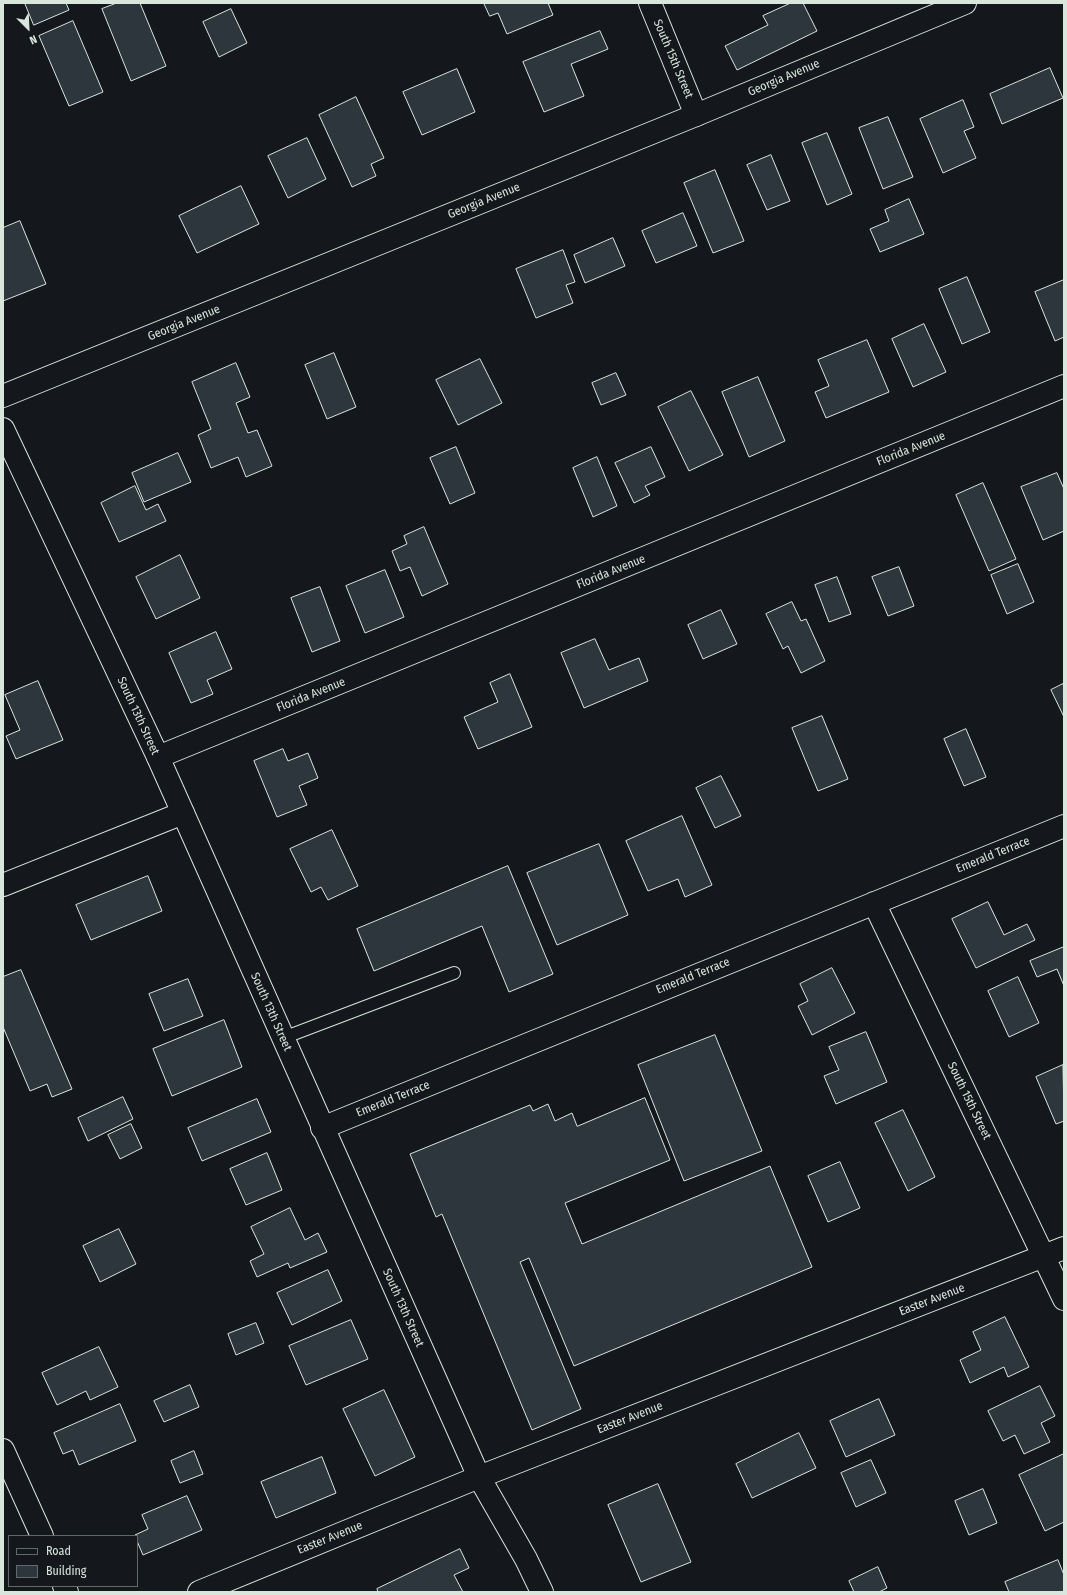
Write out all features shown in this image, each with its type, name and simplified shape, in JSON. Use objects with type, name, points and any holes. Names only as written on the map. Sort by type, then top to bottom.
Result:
[{"type":"street","name":"South 15th Street","points":[[650,3],[696,114]]},
{"type":"street","name":"Georgia Avenue","points":[[3,396],[965,3]]},
{"type":"street","name":"Florida Avenue","points":[[158,758],[1064,386]]},
{"type":"street","name":"South 13th Street","points":[[3,429],[183,813],[322,1128],[479,1477],[526,1559],[542,1592]]},
{"type":"street","points":[[3,885],[183,813]]},
{"type":"street","name":"Emerald Terrace","points":[[322,1128],[1064,826]]},
{"type":"street","name":"South 15th Street","points":[[874,903],[1064,1300]]},
{"type":"street","name":"Easter Avenue","points":[[199,1592],[479,1477],[1064,1248]]},
{"type":"street","points":[[3,1450],[42,1535]]},
{"type":"lane","points":[[283,1038],[454,973]]},
{"type":"building","points":[[25,3],[66,3],[69,10],[34,25]]},
{"type":"building","points":[[117,3],[140,3],[166,66],[131,81],[102,9]]},
{"type":"building","points":[[484,3],[548,3],[553,15],[507,34],[498,13],[490,16]]},
{"type":"building","points":[[791,3],[803,3],[817,31],[737,70],[725,46],[768,25],[763,16]]},
{"type":"building","points":[[231,9],[247,43],[219,57],[203,22]]},
{"type":"building","points":[[73,21],[103,92],[69,106],[39,36]]},
{"type":"building","points":[[600,31],[608,49],[571,64],[584,96],[544,112],[523,62]]},
{"type":"building","points":[[1050,68],[1063,98],[1002,124],[990,94]]},
{"type":"building","points":[[457,69],[475,112],[422,135],[403,92]]},
{"type":"building","points":[[356,97],[384,158],[371,164],[376,176],[352,187],[319,115]]},
{"type":"building","points":[[963,100],[974,127],[964,131],[976,158],[943,173],[920,119]]},
{"type":"building","points":[[888,117],[913,177],[883,189],[859,128]]},
{"type":"building","points":[[827,133],[852,194],[827,205],[802,143]]},
{"type":"building","points":[[307,138],[326,179],[288,198],[268,156]]},
{"type":"building","points":[[771,155],[790,201],[767,210],[747,165]]},
{"type":"building","points":[[715,170],[744,241],[713,253],[684,183]]},
{"type":"building","points":[[241,186],[259,224],[197,253],[179,216]]},
{"type":"building","points":[[909,199],[924,234],[880,252],[870,229],[889,221],[885,210]]},
{"type":"building","points":[[683,213],[697,246],[656,263],[642,231]]},
{"type":"building","points":[[20,221],[46,284],[3,301],[3,228]]},
{"type":"building","points":[[613,238],[625,266],[585,283],[574,255]]},
{"type":"building","points":[[563,250],[575,282],[566,285],[573,303],[536,318],[516,269]]},
{"type":"building","points":[[967,277],[990,332],[962,344],[939,289]]},
{"type":"building","points":[[1064,280],[1064,337],[1055,341],[1035,292]]},
{"type":"building","points":[[924,324],[946,372],[913,387],[892,339]]},
{"type":"building","points":[[867,340],[889,392],[826,418],[815,392],[829,386],[818,360]]},
{"type":"building","points":[[334,353],[356,407],[327,419],[305,365]]},
{"type":"building","points":[[480,359],[502,403],[458,425],[436,380]]},
{"type":"building","points":[[236,363],[250,397],[236,403],[248,433],[257,430],[272,466],[246,477],[238,457],[211,468],[198,435],[211,429],[192,382]]},
{"type":"building","points":[[616,373],[626,395],[601,405],[592,383]]},
{"type":"building","points":[[758,377],[785,441],[749,457],[722,392]]},
{"type":"building","points":[[691,391],[723,455],[689,471],[658,407]]},
{"type":"building","points":[[456,447],[475,493],[450,504],[430,458]]},
{"type":"building","points":[[651,447],[665,477],[645,486],[650,495],[634,503],[615,463]]},
{"type":"building","points":[[178,453],[191,482],[144,502],[132,473]]},
{"type":"building","points":[[597,457],[617,506],[593,517],[573,468]]},
{"type":"building","points":[[1057,473],[1064,489],[1064,531],[1043,540],[1021,487]]},
{"type":"building","points":[[983,483],[1016,559],[989,571],[956,495]]},
{"type":"building","points":[[135,486],[146,510],[158,504],[166,521],[119,542],[101,503]]},
{"type":"building","points":[[424,527],[448,584],[422,596],[410,567],[400,571],[392,551],[407,544],[404,536]]},
{"type":"building","points":[[180,555],[200,598],[156,619],[136,577]]},
{"type":"building","points":[[1018,564],[1034,602],[1007,614],[991,575]]},
{"type":"building","points":[[899,567],[914,606],[888,616],[872,577]]},
{"type":"building","points":[[385,570],[404,617],[365,633],[346,586]]},
{"type":"building","points":[[837,577],[851,614],[829,622],[815,585]]},
{"type":"building","points":[[320,587],[340,641],[312,652],[291,598]]},
{"type":"building","points":[[792,602],[801,621],[806,619],[825,661],[801,673],[788,646],[783,649],[766,614]]},
{"type":"building","points":[[721,610],[737,644],[703,659],[688,625]]},
{"type":"building","points":[[216,632],[232,669],[207,680],[213,694],[191,703],[169,653]]},
{"type":"building","points":[[595,639],[609,670],[639,658],[648,681],[584,708],[561,653]]},
{"type":"building","points":[[510,674],[532,727],[478,749],[464,717],[498,702],[490,683]]},
{"type":"building","points":[[38,681],[63,740],[16,759],[6,736],[20,730],[5,695]]},
{"type":"building","points":[[1063,684],[1064,687],[1064,717],[1051,690]]},
{"type":"building","points":[[822,716],[848,779],[818,791],[792,728]]},
{"type":"building","points":[[966,729],[986,777],[964,786],[944,739]]},
{"type":"building","points":[[283,749],[288,761],[308,753],[318,778],[299,786],[307,805],[277,817],[254,761]]},
{"type":"building","points":[[721,776],[741,816],[715,828],[696,788]]},
{"type":"building","points":[[682,816],[712,885],[685,897],[678,879],[648,891],[626,841]]},
{"type":"building","points":[[332,830],[358,886],[328,900],[321,887],[311,892],[290,849]]},
{"type":"building","points":[[599,844],[628,915],[557,945],[527,873]]},
{"type":"building","points":[[508,866],[553,974],[509,992],[482,926],[374,971],[357,929]]},
{"type":"building","points":[[148,876],[162,911],[91,940],[76,905]]},
{"type":"building","points":[[988,902],[1004,935],[1027,924],[1035,940],[976,968],[952,919]]},
{"type":"building","points":[[1064,947],[1064,986],[1057,969],[1037,977],[1030,961]]},
{"type":"building","points":[[832,968],[855,1013],[812,1035],[798,1006],[808,1001],[800,984]]},
{"type":"building","points":[[21,970],[72,1089],[52,1097],[47,1084],[30,1091],[3,1027],[3,977]]},
{"type":"building","points":[[1018,977],[1039,1023],[1009,1037],[988,991]]},
{"type":"building","points":[[188,979],[203,1016],[164,1031],[149,994]]},
{"type":"building","points":[[224,1020],[242,1067],[172,1096],[153,1049]]},
{"type":"building","points":[[866,1032],[887,1082],[836,1104],[824,1076],[839,1070],[829,1047]]},
{"type":"building","points":[[715,1035],[762,1151],[684,1181],[638,1065]]},
{"type":"building","points":[[1063,1065],[1064,1121],[1056,1124],[1036,1077]]},
{"type":"building","points":[[123,1097],[133,1119],[88,1141],[78,1118]]},
{"type":"building","points":[[645,1098],[670,1160],[565,1203],[582,1244],[770,1166],[812,1267],[574,1366],[529,1258],[520,1262],[581,1409],[532,1430],[442,1214],[436,1217],[410,1154],[530,1105],[533,1111],[548,1104],[555,1121],[572,1113],[577,1126]]},
{"type":"building","points":[[257,1099],[271,1132],[202,1161],[188,1128]]},
{"type":"building","points":[[903,1110],[935,1177],[908,1191],[875,1123]]},
{"type":"building","points":[[131,1124],[142,1148],[120,1159],[108,1135]]},
{"type":"building","points":[[267,1153],[282,1190],[246,1205],[230,1169]]},
{"type":"building","points":[[840,1162],[860,1208],[828,1222],[808,1176]]},
{"type":"building","points":[[290,1208],[305,1240],[318,1233],[327,1252],[290,1268],[288,1263],[257,1277],[250,1261],[264,1254],[251,1227]]},
{"type":"building","points":[[119,1229],[136,1264],[100,1282],[83,1246]]},
{"type":"building","points":[[328,1270],[342,1301],[292,1325],[277,1293]]},
{"type":"building","points":[[1005,1317],[1029,1367],[1008,1377],[1004,1367],[970,1383],[960,1360],[981,1350],[973,1332]]},
{"type":"building","points":[[351,1320],[368,1359],[306,1385],[289,1346]]},
{"type":"building","points":[[256,1323],[264,1343],[236,1355],[228,1334]]},
{"type":"building","points":[[99,1347],[118,1387],[90,1400],[86,1391],[57,1405],[42,1373]]},
{"type":"building","points":[[190,1385],[199,1407],[164,1422],[154,1401]]},
{"type":"building","points":[[1040,1386],[1055,1416],[1041,1423],[1050,1442],[1024,1454],[1015,1435],[1003,1441],[988,1411]]},
{"type":"building","points":[[384,1390],[415,1457],[375,1476],[343,1409]]},
{"type":"building","points":[[879,1399],[895,1435],[846,1457],[830,1421]]},
{"type":"building","points":[[120,1404],[136,1441],[79,1465],[73,1450],[63,1454],[54,1433]]},
{"type":"building","points":[[799,1433],[816,1468],[752,1498],[736,1464]]},
{"type":"building","points":[[194,1451],[203,1474],[180,1483],[171,1461]]},
{"type":"building","points":[[1064,1454],[1064,1522],[1045,1531],[1019,1475]]},
{"type":"building","points":[[322,1457],[336,1493],[276,1518],[261,1482]]},
{"type":"building","points":[[871,1460],[886,1493],[856,1507],[841,1473]]},
{"type":"building","points":[[658,1484],[691,1562],[641,1582],[608,1505]]},
{"type":"building","points":[[983,1489],[997,1523],[969,1535],[955,1501]]},
{"type":"building","points":[[187,1496],[202,1530],[143,1555],[138,1543],[138,1535],[135,1535],[148,1529],[142,1515]]},
{"type":"building","points":[[460,1549],[469,1568],[454,1575],[463,1592],[378,1592],[377,1589]]},
{"type":"building","points":[[1058,1560],[1064,1575],[1064,1592],[1009,1592],[1005,1582]]},
{"type":"building","points":[[878,1567],[887,1588],[879,1592],[854,1592],[849,1581]]}]
